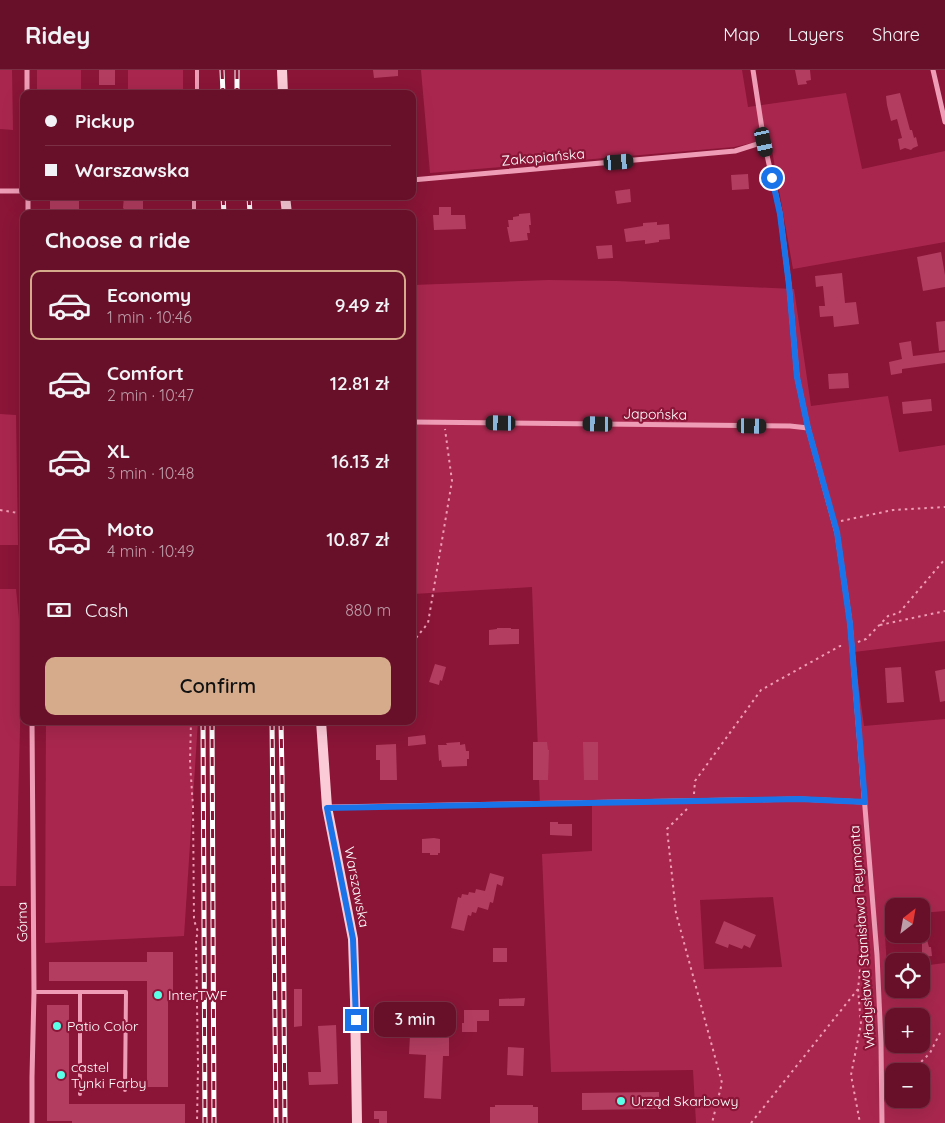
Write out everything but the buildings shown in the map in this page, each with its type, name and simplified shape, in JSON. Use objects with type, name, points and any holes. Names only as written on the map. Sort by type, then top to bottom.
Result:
[{"type":"main road","points":[[282,70],[283,90]]},
{"type":"main road","name":"Warszawska","points":[[321,725],[327,808],[353,939],[356,1123]]},
{"type":"street","points":[[26,70],[27,90]]},
{"type":"street","name":"Władysława Stanisława Reymonta","points":[[752,70],[764,142],[780,214],[789,285],[797,377],[808,428],[837,532],[850,624],[877,955],[882,1123]]},
{"type":"street","points":[[933,70],[945,122]]},
{"type":"street","name":"Zakopiańska","points":[[416,180],[735,151],[764,142]]},
{"type":"street","points":[[0,191],[20,191]]},
{"type":"street","name":"Japońska","points":[[416,422],[790,426],[808,428]]},
{"type":"street","name":"Górna","points":[[32,725],[34,992],[32,1123]]},
{"type":"street","points":[[327,808],[799,799],[865,802]]},
{"type":"lane","points":[[196,70],[196,90]]},
{"type":"lane","points":[[34,992],[126,992],[124,1090]]},
{"type":"lane","points":[[80,992],[80,1094]]},
{"type":"path","points":[[416,638],[428,623],[452,481],[444,422]]},
{"type":"path","points":[[834,522],[893,510],[945,507]]},
{"type":"path","points":[[0,510],[20,513]]},
{"type":"path","points":[[712,1123],[722,1082],[676,913],[667,829],[694,801],[695,780],[761,690],[840,646],[866,639],[888,616],[899,613],[945,559]]},
{"type":"path","points":[[880,625],[945,611]]},
{"type":"path","points":[[191,725],[194,920],[198,932],[196,940],[197,1123]]},
{"type":"path","points":[[860,1123],[851,1075],[861,1024],[858,988],[864,934]]},
{"type":"path","points":[[751,1123],[858,988]]},
{"type":"path","points":[[920,1063],[930,1053],[940,1033]]},
{"type":"shaded area","points":[[0,70],[12,70],[13,130],[0,129]]},
{"type":"shaded area","points":[[37,70],[81,70],[81,90],[37,90]]},
{"type":"shaded area","points":[[128,70],[183,70],[183,90],[128,90]]},
{"type":"shaded area","points":[[421,70],[742,70],[748,107],[846,93],[862,169],[945,151],[945,242],[793,269],[770,139],[734,147],[430,173]]},
{"type":"shaded area","points":[[548,280],[794,289],[811,406],[888,396],[899,452],[945,445],[945,641],[854,652],[864,726],[945,719],[945,911],[930,912],[930,898],[885,898],[884,917],[886,953],[885,998],[930,998],[930,965],[945,963],[945,1123],[696,1123],[693,1070],[551,1072],[542,854],[592,851],[592,805],[540,806],[532,587],[416,594],[416,285]],"holes":[[[773,897],[782,967],[704,969],[700,900]]]},
{"type":"shaded area","points":[[0,414],[16,415],[18,545],[0,545]]},
{"type":"shaded area","points":[[0,589],[16,589],[20,629],[20,725],[16,886],[0,886]]},
{"type":"shaded area","points":[[46,725],[198,725],[184,936],[45,943]]},
{"type":"railway","points":[[222,70],[223,90]]},
{"type":"railway","points":[[237,70],[237,90]]},
{"type":"railway","points":[[223,200],[224,210]]},
{"type":"railway","points":[[249,200],[250,210]]},
{"type":"railway","points":[[203,725],[205,1123]]},
{"type":"railway","points":[[212,725],[214,1123]]},
{"type":"railway","points":[[272,725],[276,1123]]},
{"type":"railway","points":[[281,725],[285,1123]]},
{"type":"place","name":"InterTWF","points":[[158,995]]},
{"type":"place","name":"Patio Color","points":[[57,1026]]},
{"type":"place","name":"castel Tynki Farby","points":[[61,1075]]},
{"type":"place","name":"Urząd Skarbowy","points":[[621,1101]]},
{"type":"route","points":[[356,1020],[353,939],[327,808],[799,799],[865,802],[850,624],[837,532],[808,428],[797,377],[789,285],[780,214],[772,178]]}]
